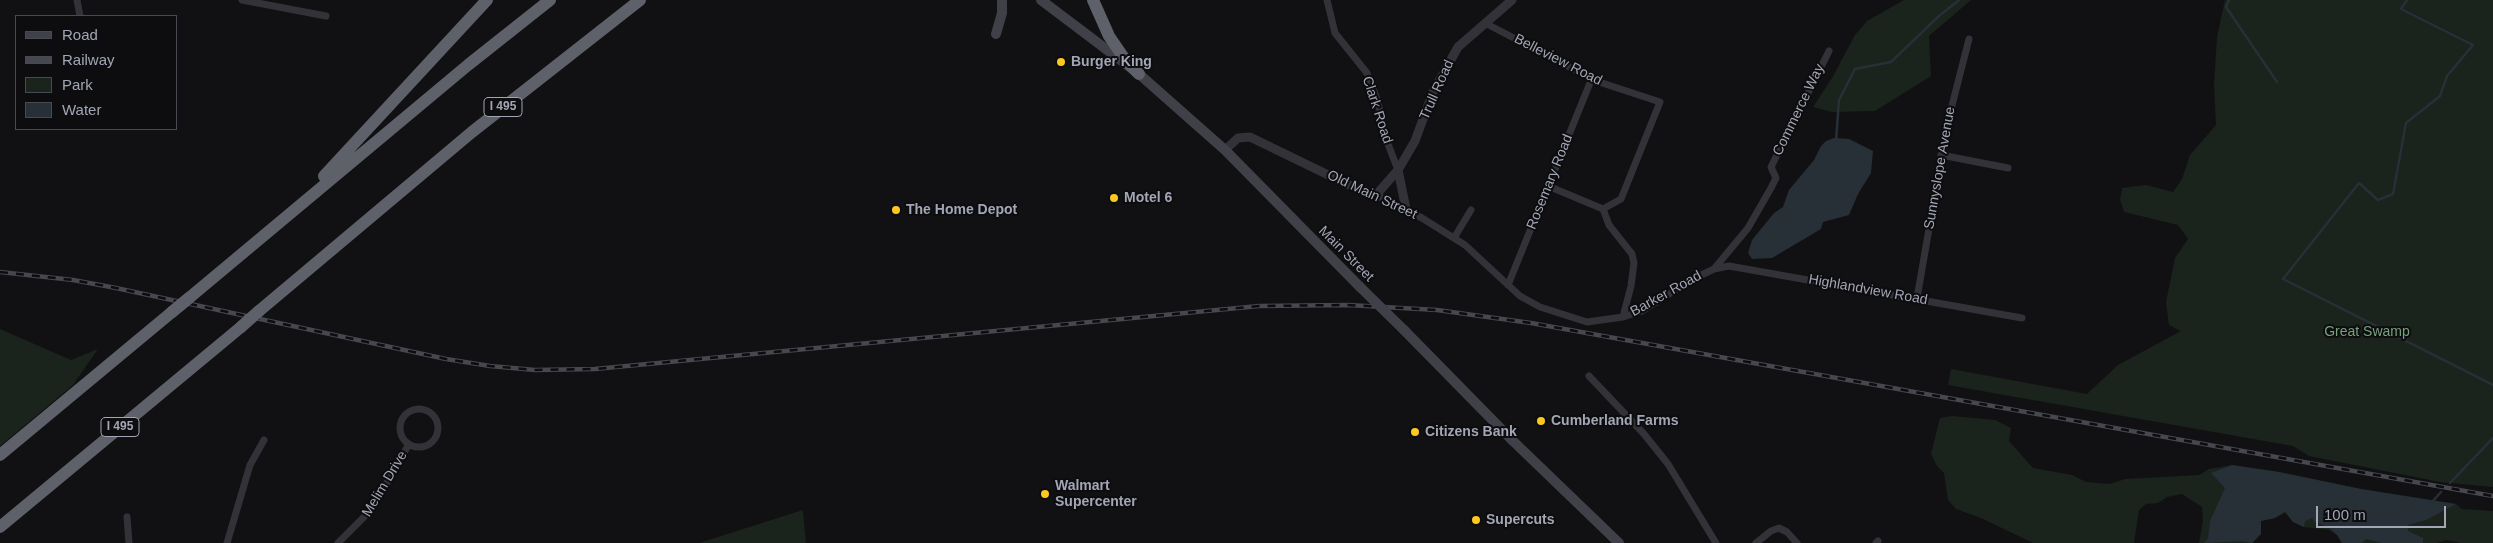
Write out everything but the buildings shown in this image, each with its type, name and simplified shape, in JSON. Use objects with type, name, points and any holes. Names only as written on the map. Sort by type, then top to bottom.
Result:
[{"type":"highway","points":[[283,219],[405,90],[486,0]]},
{"type":"highway","points":[[0,455],[468,65],[550,0]]},
{"type":"highway","name":"I 495","points":[[0,527],[472,132],[640,0]]},
{"type":"highway","points":[[1093,0],[1109,36],[1126,61],[1138,74]]},
{"type":"main road","points":[[996,34],[1002,12],[1002,0]]},
{"type":"main road","name":"Main Street","points":[[1040,0],[1138,74],[1225,150],[1513,441],[1619,543]]},
{"type":"street","points":[[77,0],[80,15]]},
{"type":"street","points":[[242,0],[326,16]]},
{"type":"street","name":"Clark Road","points":[[1326,0],[1328,15],[1335,33],[1366,73],[1377,99],[1388,144],[1398,170]]},
{"type":"street","name":"Trull Road","points":[[1376,195],[1398,170],[1415,141],[1433,92],[1458,47],[1512,0]]},
{"type":"street","name":"Belleview Road","points":[[1485,23],[1592,78],[1660,102],[1621,199],[1603,209]]},
{"type":"street","name":"Sunnyslope Avenue","points":[[1917,298],[1941,155],[1968,39]]},
{"type":"street","name":"Commerce Way","points":[[1714,269],[1748,228],[1771,188],[1776,178],[1771,167],[1829,51]]},
{"type":"street","name":"Rosemary Road","points":[[1508,285],[1592,78]]},
{"type":"street","name":"Old Main Street","points":[[1225,150],[1238,138],[1250,137],[1351,186],[1406,209],[1454,238],[1492,269],[1508,285]]},
{"type":"street","points":[[1941,155],[2008,168]]},
{"type":"street","points":[[1398,170],[1406,209]]},
{"type":"street","points":[[1548,186],[1603,209],[1609,225],[1632,254],[1634,263],[1631,286],[1623,317]]},
{"type":"street","points":[[1454,238],[1471,210]]},
{"type":"street","name":"Highlandview Road","points":[[1714,269],[1729,266],[1742,268],[2022,318]]},
{"type":"street","name":"Barker Road","points":[[1508,285],[1520,296],[1540,307],[1588,322],[1623,317],[1642,311],[1693,279],[1714,269]]},
{"type":"street","points":[[1589,376],[1644,434],[1668,464],[1716,543]]},
{"type":"street","name":"Melim Drive","points":[[415,409],[428,411],[438,423],[436,437],[424,446],[409,444],[401,434],[400,425],[404,416],[415,409]]},
{"type":"street","points":[[227,543],[250,465],[264,440]]},
{"type":"street","name":"Melim Drive","points":[[338,543],[372,509],[409,444]]},
{"type":"street","points":[[127,517],[129,543]]},
{"type":"street","points":[[1756,543],[1772,530],[1779,528],[1787,532],[1797,543]]},
{"type":"green space","points":[[1904,0],[1971,0],[1929,36],[1931,76],[1875,111],[1832,112],[1813,107],[1832,78],[1855,35],[1867,21]]},
{"type":"green space","name":"Great Swamp","points":[[2225,0],[2493,0],[2493,487],[2440,482],[2309,456],[2293,446],[1948,385],[1951,369],[2087,394],[2118,365],[2181,331],[2169,325],[2166,302],[2175,258],[2188,239],[2178,225],[2124,212],[2120,200],[2122,188],[2146,185],[2173,192],[2182,179],[2190,155],[2216,125],[2214,86],[2217,37]]},
{"type":"green space","points":[[0,329],[71,360],[98,349],[73,385],[0,446]]},
{"type":"green space","points":[[1952,416],[1995,420],[2011,428],[2009,441],[2033,468],[2072,475],[2086,482],[2110,484],[2125,479],[2199,475],[2209,469],[2232,465],[2279,472],[2361,489],[2456,504],[2462,509],[2493,511],[2493,543],[2461,543],[2446,540],[2437,543],[2342,543],[2337,535],[2329,530],[2304,527],[2293,522],[2285,512],[2275,518],[2261,521],[2261,534],[2252,543],[2199,543],[2203,521],[2202,507],[2182,494],[2167,497],[2158,503],[2146,504],[2139,510],[2134,543],[2033,543],[1981,518],[1956,509],[1948,500],[1944,473],[1937,466],[1931,454],[1940,418]]},
{"type":"green space","points":[[803,510],[806,543],[699,543]]},
{"type":"water","points":[[1834,138],[1849,139],[1873,151],[1871,173],[1858,194],[1849,215],[1823,222],[1821,229],[1772,258],[1752,259],[1748,253],[1752,240],[1774,213],[1783,207],[1789,190],[1814,160],[1821,146],[1826,141]]},
{"type":"water","points":[[2232,465],[2279,472],[2361,489],[2456,504],[2426,520],[2408,525],[2408,531],[2423,538],[2423,543],[2382,543],[2366,539],[2362,543],[2342,543],[2337,535],[2328,527],[2315,522],[2312,518],[2305,521],[2304,527],[2293,522],[2285,512],[2275,518],[2261,521],[2261,534],[2252,543],[2243,541],[2204,543],[2208,539],[2210,521],[2225,488],[2211,473]]},
{"type":"waterway","points":[[1836,141],[1839,100],[1855,69],[1891,62],[1939,16],[1959,0]]},
{"type":"waterway","points":[[2229,0],[2226,7],[2277,82]]},
{"type":"waterway","points":[[2407,0],[2401,9],[2473,45],[2447,76],[2440,96],[2406,123],[2393,194],[2378,200],[2359,183],[2283,279],[2493,385]]},
{"type":"waterway","points":[[2450,483],[2493,438]]},
{"type":"waterway","points":[[2432,502],[2441,492]]},
{"type":"railway","points":[[0,272],[73,280],[446,359],[490,366],[535,370],[595,369],[1259,306],[1348,305],[1437,310],[1531,323],[2493,496]]},
{"type":"place","name":"Burger King","points":[[1061,62]]},
{"type":"place","name":"Motel 6","points":[[1114,198]]},
{"type":"place","name":"The Home Depot","points":[[896,210]]},
{"type":"place","name":"Cumberland Farms","points":[[1541,421]]},
{"type":"place","name":"Citizens Bank","points":[[1415,432]]},
{"type":"place","name":"Walmart Supercenter","points":[[1045,494]]},
{"type":"place","name":"Supercuts","points":[[1476,520]]}]
